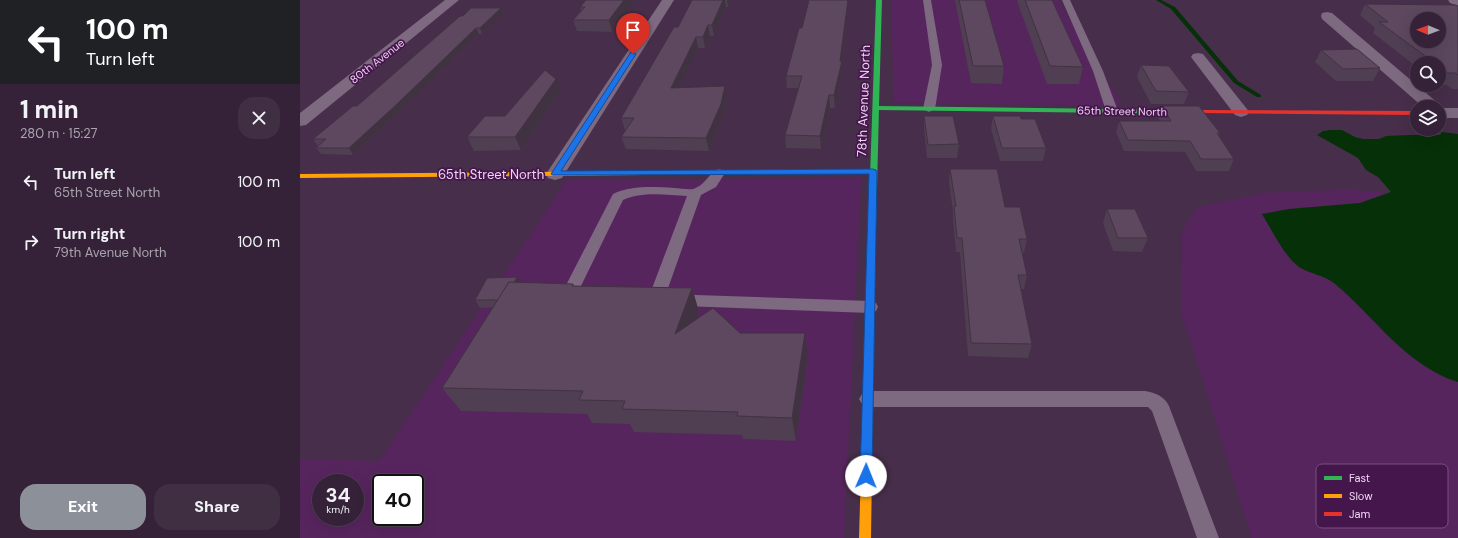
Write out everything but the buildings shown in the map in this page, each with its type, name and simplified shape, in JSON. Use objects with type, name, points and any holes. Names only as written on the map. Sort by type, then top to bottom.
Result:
[{"type":"street","name":"80th Avenue","points":[[300,121],[453,0]]},
{"type":"street","points":[[555,174],[668,0]]},
{"type":"street","name":"78th Avenue North","points":[[865,538],[873,171],[879,0]]},
{"type":"street","points":[[1454,0],[1458,2]]},
{"type":"street","points":[[1327,16],[1425,100]]},
{"type":"street","points":[[1198,57],[1241,112]]},
{"type":"street","name":"65th Street North","points":[[876,108],[1410,113]]},
{"type":"street","points":[[1446,113],[1458,113]]},
{"type":"street","name":"65th Street North","points":[[300,176],[873,171]]},
{"type":"lane","points":[[927,0],[937,65],[929,109]]},
{"type":"lane","points":[[1066,0],[1098,71],[1112,111]]},
{"type":"lane","points":[[601,298],[578,297],[572,289],[618,197],[624,193],[636,191],[695,193],[711,184],[719,173]]},
{"type":"lane","points":[[656,299],[695,193]]},
{"type":"lane","points":[[640,298],[870,307]]},
{"type":"lane","points":[[868,399],[1153,400],[1160,406],[1208,538]]},
{"type":"shaded area","points":[[891,0],[1058,0],[1123,106],[894,103]]},
{"type":"shaded area","points":[[1342,130],[1355,137],[1363,139],[1379,139],[1386,136],[1410,135],[1446,136],[1446,132],[1458,134],[1458,382],[1439,375],[1422,365],[1407,353],[1350,297],[1331,281],[1299,267],[1283,250],[1262,214],[1289,209],[1360,203],[1391,192],[1378,177],[1366,170],[1358,158],[1317,135],[1323,131]]},
{"type":"shaded area","points":[[861,178],[844,538],[300,538],[300,459],[379,461],[567,180]]},
{"type":"shaded area","points":[[1348,189],[1385,193],[1360,203],[1289,209],[1262,214],[1287,254],[1299,267],[1333,282],[1355,301],[1388,337],[1419,362],[1442,377],[1458,382],[1458,538],[1252,538],[1181,311],[1182,231],[1198,207],[1267,193]]},
{"type":"waterway","points":[[1158,0],[1173,8],[1236,82],[1259,96]]},
{"type":"traffic: fast","points":[[871,266],[879,0]]},
{"type":"traffic: fast","points":[[876,108],[1200,112]]},
{"type":"traffic: slow","points":[[300,176],[640,173]]},
{"type":"traffic: slow","points":[[865,538],[871,266]]},
{"type":"traffic: jam","points":[[1200,112],[1410,113]]},
{"type":"traffic: jam","points":[[640,173],[873,171]]},
{"type":"route","points":[[633,54],[555,174],[873,171],[866,476]]}]
